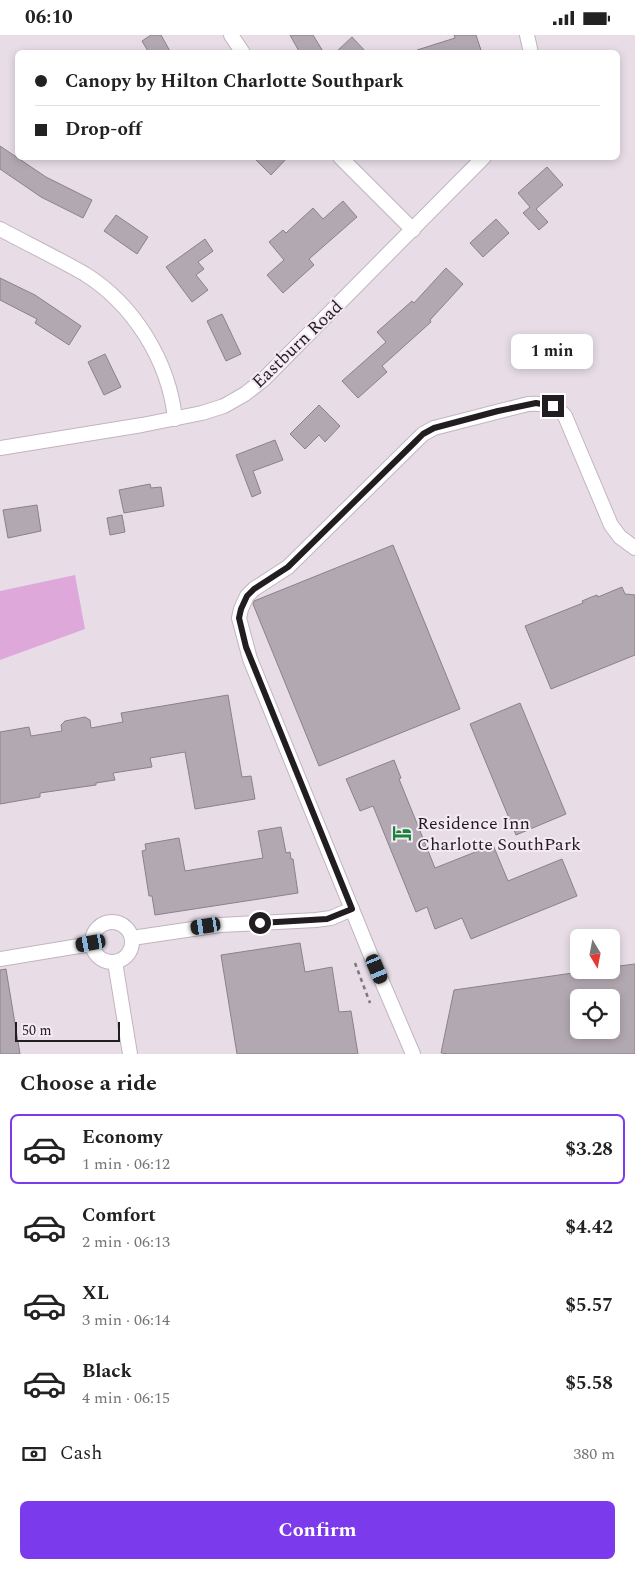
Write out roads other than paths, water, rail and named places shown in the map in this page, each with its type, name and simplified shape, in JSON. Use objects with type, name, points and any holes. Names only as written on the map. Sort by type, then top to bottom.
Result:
[{"type":"street","points":[[231,35],[241,50]]},
{"type":"street","points":[[527,35],[530,50]]},
{"type":"street","points":[[343,160],[413,230]]},
{"type":"street","name":"Eastburn Road","points":[[0,448],[175,419],[224,406],[245,395],[263,380],[481,160]]},
{"type":"street","points":[[0,229],[85,275],[106,289],[124,307],[147,337],[155,352],[167,381],[174,405],[175,419]]},
{"type":"street","points":[[413,1054],[352,909],[243,638],[240,614],[247,596],[254,589],[288,567],[423,434],[434,428],[536,403],[553,406],[568,420],[612,525],[620,537],[635,548]]},
{"type":"street","points":[[132,938],[220,925],[316,921],[331,918],[352,909]]},
{"type":"street","points":[[112,921],[125,926],[132,938],[130,951],[126,956],[115,962],[108,962],[96,956],[91,943],[92,937],[99,925],[112,921]]},
{"type":"street","points":[[0,959],[91,943]]},
{"type":"street","points":[[115,962],[130,1054]]},
{"type":"place","name":"Residence Inn Charlotte SouthPark","points":[[402,833]]}]
